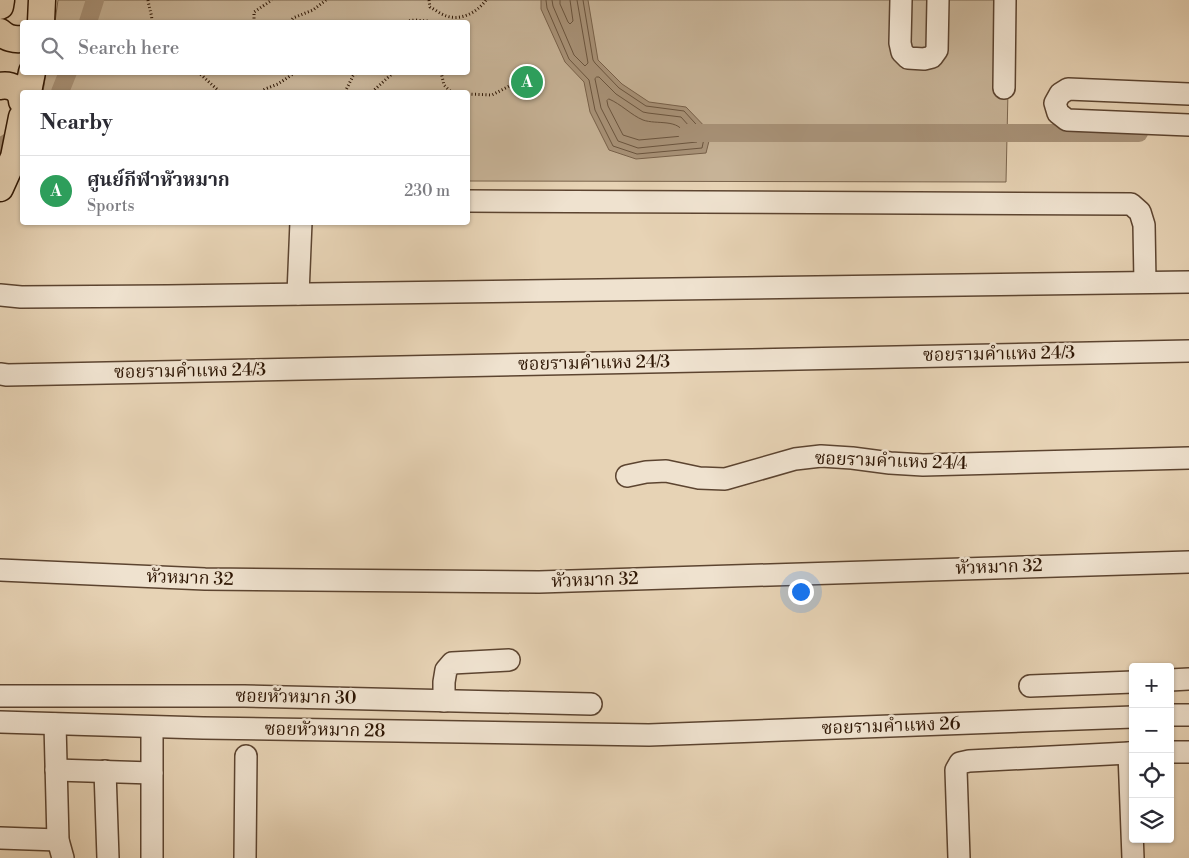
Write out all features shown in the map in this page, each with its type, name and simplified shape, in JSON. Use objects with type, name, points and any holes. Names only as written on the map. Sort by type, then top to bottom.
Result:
[{"type":"main road","points":[[0,6],[1,0]]},
{"type":"main road","points":[[41,20],[42,0]]},
{"type":"main road","points":[[0,32],[2,35],[10,38],[20,40]]},
{"type":"main road","points":[[28,90],[31,75]]},
{"type":"main road","points":[[0,86],[15,88],[20,94]]},
{"type":"main road","points":[[0,188],[14,157],[20,128]]},
{"type":"street","points":[[901,0],[900,43],[902,52],[908,58],[924,59],[932,57],[937,50],[938,0]]},
{"type":"street","points":[[1004,88],[1005,0]]},
{"type":"street","points":[[1189,94],[1068,90],[1060,94],[1055,103],[1058,113],[1067,120],[1189,125]]},
{"type":"street","points":[[470,201],[1131,204],[1140,212],[1144,225],[1145,282]]},
{"type":"street","points":[[298,294],[301,225]]},
{"type":"street","points":[[0,295],[31,297],[1189,282]]},
{"type":"street","name":"ซอยรามคำแหง 24/3","points":[[0,374],[1189,351]]},
{"type":"street","name":"ซอยรามคำแหง 24/4","points":[[627,476],[646,472],[666,471],[699,478],[725,478],[795,459],[821,456],[923,465],[1189,458]]},
{"type":"street","name":"หัวหมาก 32","points":[[0,570],[205,579],[538,582],[1189,562]]},
{"type":"street","points":[[444,701],[446,670],[452,663],[509,660]]},
{"type":"street","points":[[1174,680],[1189,679]]},
{"type":"street","points":[[1030,686],[1129,682]]},
{"type":"street","name":"ซอยหัวหมาก 30","points":[[0,696],[235,696],[592,704]]},
{"type":"street","points":[[1174,715],[1189,715]]},
{"type":"street","name":"ซอยรามคำแหง 26","points":[[649,735],[1129,717]]},
{"type":"street","name":"ซอยหัวหมาก 28","points":[[0,722],[649,735]]},
{"type":"street","points":[[0,838],[60,849],[55,724]]},
{"type":"street","points":[[152,726],[152,858]]},
{"type":"street","points":[[1174,752],[1189,752]]},
{"type":"street","points":[[959,858],[956,770],[960,763],[1129,753]]},
{"type":"street","points":[[245,858],[246,756]]},
{"type":"street","points":[[56,770],[152,772]]},
{"type":"street","points":[[105,771],[108,858]]},
{"type":"street","points":[[1132,798],[1133,858]]},
{"type":"path","points":[[148,0],[152,20]]},
{"type":"path","points":[[254,20],[254,12],[272,0]]},
{"type":"path","points":[[292,20],[313,10],[326,0]]},
{"type":"path","points":[[429,0],[430,7],[444,16],[454,17],[469,15],[482,6],[486,0]]},
{"type":"path","points":[[201,75],[218,90]]},
{"type":"path","points":[[264,90],[292,75]]},
{"type":"path","points":[[347,90],[354,75]]},
{"type":"path","points":[[374,90],[391,75]]},
{"type":"path","points":[[441,75],[444,85],[449,90]]},
{"type":"path","points":[[470,94],[492,95],[516,82]]},
{"type":"shaded area","points":[[58,0],[1010,0],[1006,182],[470,181],[470,90],[43,90],[46,75],[470,75],[470,20],[55,20]]},
{"type":"water","points":[[541,0],[588,0],[598,60],[622,84],[649,102],[686,107],[711,133],[706,153],[636,159],[609,150],[590,112],[584,82],[565,62],[541,9]]},
{"type":"waterway","points":[[89,20],[95,0]]},
{"type":"waterway","points":[[61,90],[67,75]]},
{"type":"waterway","points":[[687,133],[1139,133]]},
{"type":"waterway","points":[[0,147],[20,135]]},
{"type":"place","name":"ศูนย์กีฬาหัวหมาก","points":[[527,82]]}]
